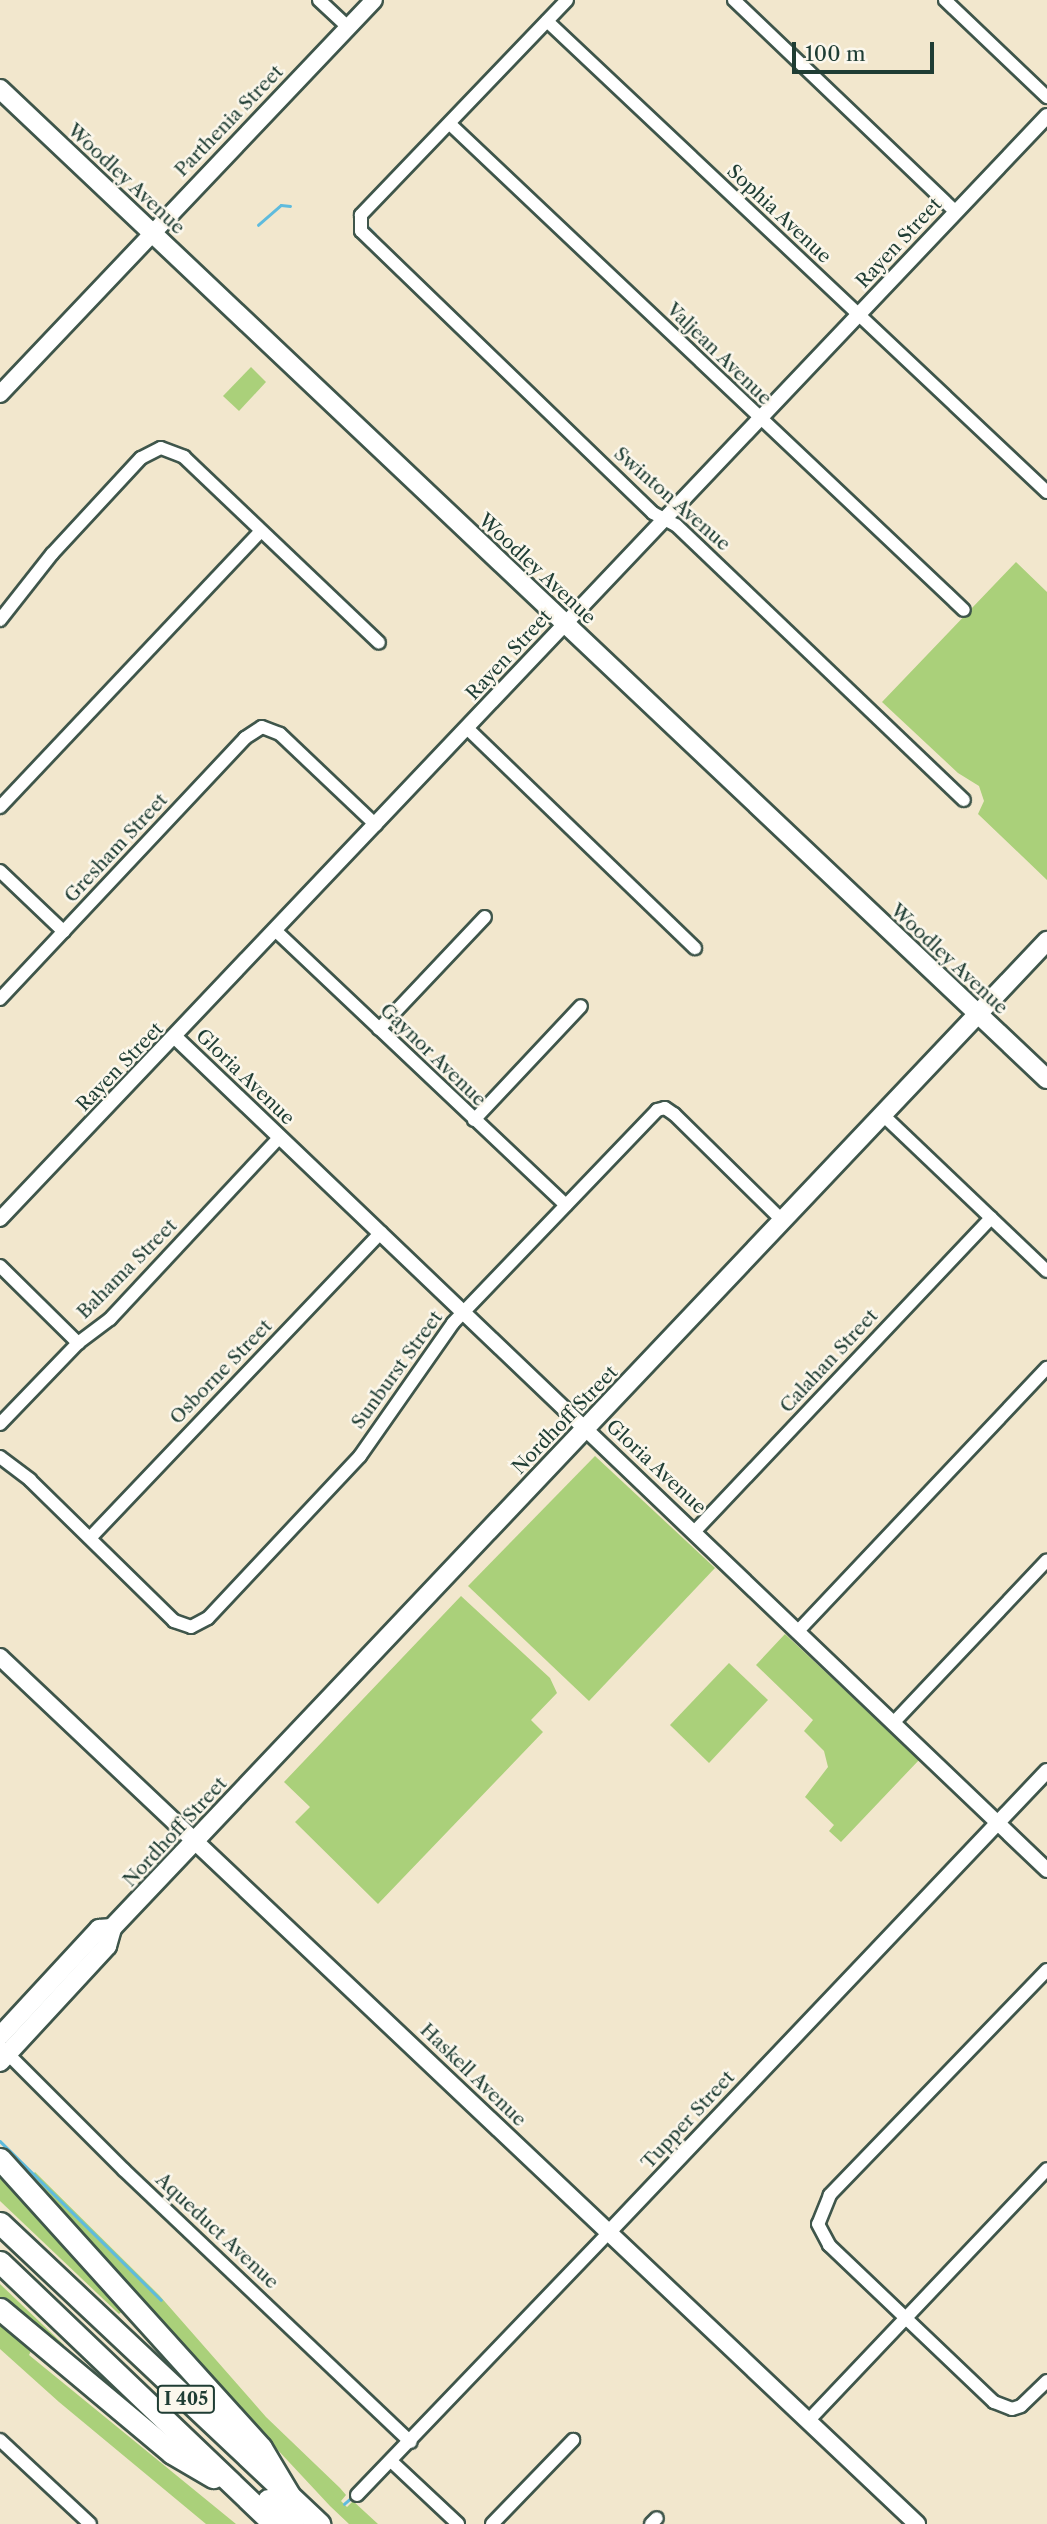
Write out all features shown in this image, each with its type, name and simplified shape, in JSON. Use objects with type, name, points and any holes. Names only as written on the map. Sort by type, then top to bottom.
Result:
[{"type":"highway","points":[[0,2159],[261,2448],[289,2495]]},
{"type":"highway","name":"I 405","points":[[0,2223],[319,2524]]},
{"type":"highway","name":"I 405","points":[[0,2262],[274,2524]]},
{"type":"highway","points":[[84,2302],[87,2319],[304,2524]]},
{"type":"highway","points":[[0,2309],[172,2453],[243,2494]]},
{"type":"highway","points":[[98,2357],[118,2359],[293,2524]]},
{"type":"main road","name":"Parthenia Street","points":[[0,394],[373,0]]},
{"type":"main road","name":"Woodley Avenue","points":[[0,89],[1047,1079]]},
{"type":"main road","name":"Nordhoff Street","points":[[3,2054],[107,1946],[112,1928],[1047,941]]},
{"type":"main road","name":"Haskell Avenue","points":[[0,1657],[917,2524]]},
{"type":"main road","name":"Nordhoff Street","points":[[0,2036],[99,1929],[112,1928]]},
{"type":"street","points":[[319,0],[348,27]]},
{"type":"street","points":[[450,124],[567,0]]},
{"type":"street","points":[[734,0],[955,211]]},
{"type":"street","points":[[946,0],[1047,97]]},
{"type":"street","name":"Sophia Avenue","points":[[547,21],[1047,492]]},
{"type":"street","name":"Rayen Street","points":[[0,1219],[1047,116]]},
{"type":"street","name":"Swinton Avenue","points":[[450,124],[366,210],[359,225],[369,243],[664,519],[676,525],[964,800]]},
{"type":"street","name":"Valjean Avenue","points":[[450,124],[964,610]]},
{"type":"street","points":[[0,620],[52,554],[141,458],[161,448],[184,457],[259,533],[379,643]]},
{"type":"street","points":[[0,807],[259,533]]},
{"type":"street","name":"Gresham Street","points":[[0,999],[245,738],[262,727],[280,734],[376,825]]},
{"type":"street","points":[[467,728],[695,948]]},
{"type":"street","points":[[0,871],[64,932]]},
{"type":"street","points":[[379,1029],[485,917]]},
{"type":"street","name":"Gaynor Avenue","points":[[276,931],[566,1205]]},
{"type":"street","points":[[474,1120],[581,1006]]},
{"type":"street","name":"Gloria Avenue","points":[[175,1037],[895,1721],[1047,1870]]},
{"type":"street","name":"Sunburst Street","points":[[90,1538],[174,1621],[191,1627],[208,1618],[360,1456],[453,1323],[653,1113],[665,1108],[783,1221]]},
{"type":"street","points":[[883,1115],[1047,1270]]},
{"type":"street","name":"Bahama Street","points":[[0,1424],[78,1343],[110,1319],[279,1138]]},
{"type":"street","name":"Calahan Street","points":[[695,1531],[991,1218]]},
{"type":"street","name":"Osborne Street","points":[[90,1538],[380,1232]]},
{"type":"street","points":[[0,1266],[78,1343]]},
{"type":"street","points":[[799,1630],[1047,1368]]},
{"type":"street","points":[[0,1457],[90,1538]]},
{"type":"street","points":[[895,1721],[1047,1560]]},
{"type":"street","name":"Tupper Street","points":[[357,2495],[411,2442],[1047,1771]]},
{"type":"street","points":[[1047,1970],[830,2195],[818,2224],[829,2245],[907,2316],[994,2402],[1012,2409],[1030,2400],[1047,2381]]},
{"type":"street","name":"Aqueduct Avenue","points":[[3,2054],[411,2442]]},
{"type":"street","points":[[808,2421],[1047,2169]]},
{"type":"street","points":[[0,2440],[90,2524]]},
{"type":"street","points":[[492,2524],[573,2440]]},
{"type":"street","points":[[391,2461],[458,2524]]},
{"type":"green space","points":[[251,367],[266,382],[239,411],[223,396]]},
{"type":"green space","points":[[1016,562],[1047,592],[1047,880],[978,814],[984,801],[979,786],[958,773],[882,702]]},
{"type":"green space","points":[[595,1456],[715,1568],[589,1701],[468,1586]]},
{"type":"green space","points":[[461,1596],[550,1678],[557,1693],[531,1720],[543,1732],[378,1904],[295,1822],[310,1807],[284,1782]]},
{"type":"green space","points":[[785,1634],[919,1760],[841,1842],[829,1831],[834,1825],[805,1797],[828,1767],[824,1751],[804,1731],[813,1720],[756,1665]]},
{"type":"green space","points":[[729,1663],[768,1700],[709,1763],[670,1725]]},
{"type":"green space","points":[[0,2170],[125,2309],[119,2314],[0,2201]]},
{"type":"green space","points":[[35,2172],[159,2295],[266,2417],[340,2488],[346,2495],[341,2501],[347,2507],[353,2501],[378,2524],[349,2524],[330,2506],[177,2342],[142,2297],[135,2302],[26,2181]]},
{"type":"green space","points":[[0,2284],[64,2345],[60,2352],[0,2303]]},
{"type":"green space","points":[[0,2320],[33,2347],[29,2355],[236,2524],[206,2524],[59,2402],[0,2349]]},
{"type":"waterway","points":[[258,225],[281,205],[290,206]]},
{"type":"waterway","points":[[365,224],[375,234]]},
{"type":"waterway","points":[[0,2141],[161,2300]]},
{"type":"waterway","points":[[344,2504],[352,2497]]}]
